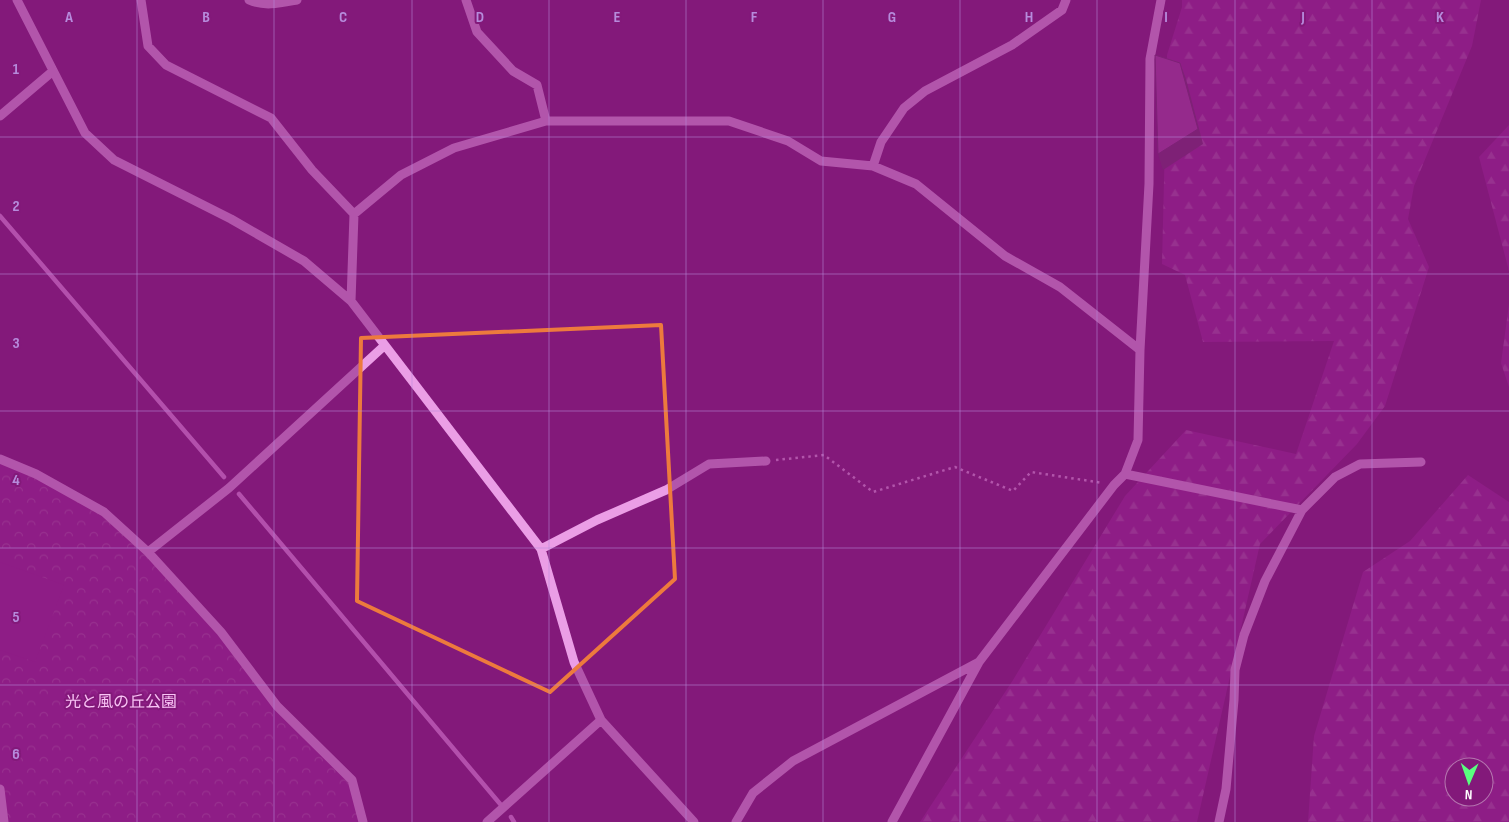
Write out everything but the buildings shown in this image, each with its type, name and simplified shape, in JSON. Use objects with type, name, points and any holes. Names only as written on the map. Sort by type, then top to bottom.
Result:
[{"type":"street","points":[[16,0],[85,133],[114,160],[231,219],[304,261],[350,301],[541,549],[574,662],[601,720],[694,822]]},
{"type":"street","points":[[140,0],[148,46],[166,65],[271,118],[312,170],[354,214],[350,301]]},
{"type":"street","points":[[249,0],[256,4],[274,4],[297,0]]},
{"type":"street","points":[[466,0],[477,32],[513,70],[537,85],[546,121]]},
{"type":"street","points":[[873,166],[880,142],[904,108],[925,91],[1012,46],[1062,10],[1066,0]]},
{"type":"street","points":[[892,822],[978,662],[1114,484],[1125,474],[1138,440],[1140,350],[1149,184],[1150,59],[1161,0]]},
{"type":"street","points":[[0,116],[53,70]]},
{"type":"street","points":[[354,214],[401,175],[454,148],[546,121],[730,121],[788,141],[822,161],[873,166],[916,184],[1005,256],[1060,287],[1140,350]]},
{"type":"street","points":[[148,552],[229,488],[384,346]]},
{"type":"street","points":[[0,459],[36,474],[104,512],[148,552],[221,632],[277,706],[352,780],[363,822]]},
{"type":"street","points":[[541,549],[597,520],[666,490],[709,464],[766,461]]},
{"type":"street","points":[[1219,822],[1226,790],[1235,670],[1244,634],[1264,580],[1302,510],[1335,477],[1360,464],[1421,462]]},
{"type":"street","points":[[1125,474],[1302,510]]},
{"type":"street","points":[[736,822],[752,793],[793,760],[978,662]]},
{"type":"street","points":[[487,822],[601,720]]},
{"type":"street","points":[[0,789],[4,822]]},
{"type":"path","points":[[766,461],[824,455],[873,492],[955,468],[1013,492],[1032,472],[1114,484]]},
{"type":"highlighted area","points":[[661,325],[675,579],[550,692],[357,601],[361,338]]},
{"type":"green space","points":[[1182,0],[1481,0],[1472,46],[1414,186],[1408,219],[1429,267],[1385,406],[1357,444],[1260,544],[1197,822],[920,822],[1013,680],[1125,496],[1186,430],[1296,454],[1334,341],[1203,342],[1185,275],[1162,264],[1167,55],[1182,7]]},
{"type":"green space","points":[[1509,125],[1509,271],[1479,157]]},
{"type":"green space","points":[[1509,304],[1509,387],[1501,363]]},
{"type":"green space","name":"光と風の丘公園","points":[[0,459],[104,512],[221,632],[277,706],[352,780],[363,822],[0,822]]},
{"type":"green space","points":[[1468,475],[1509,502],[1509,822],[1308,822],[1314,736],[1363,572],[1410,541]]},
{"type":"green space","points":[[0,562],[64,585],[35,662],[0,650]]},
{"type":"waterway","points":[[0,216],[224,477]]},
{"type":"waterway","points":[[239,494],[501,805]]},
{"type":"waterway","points":[[511,817],[514,822]]}]
